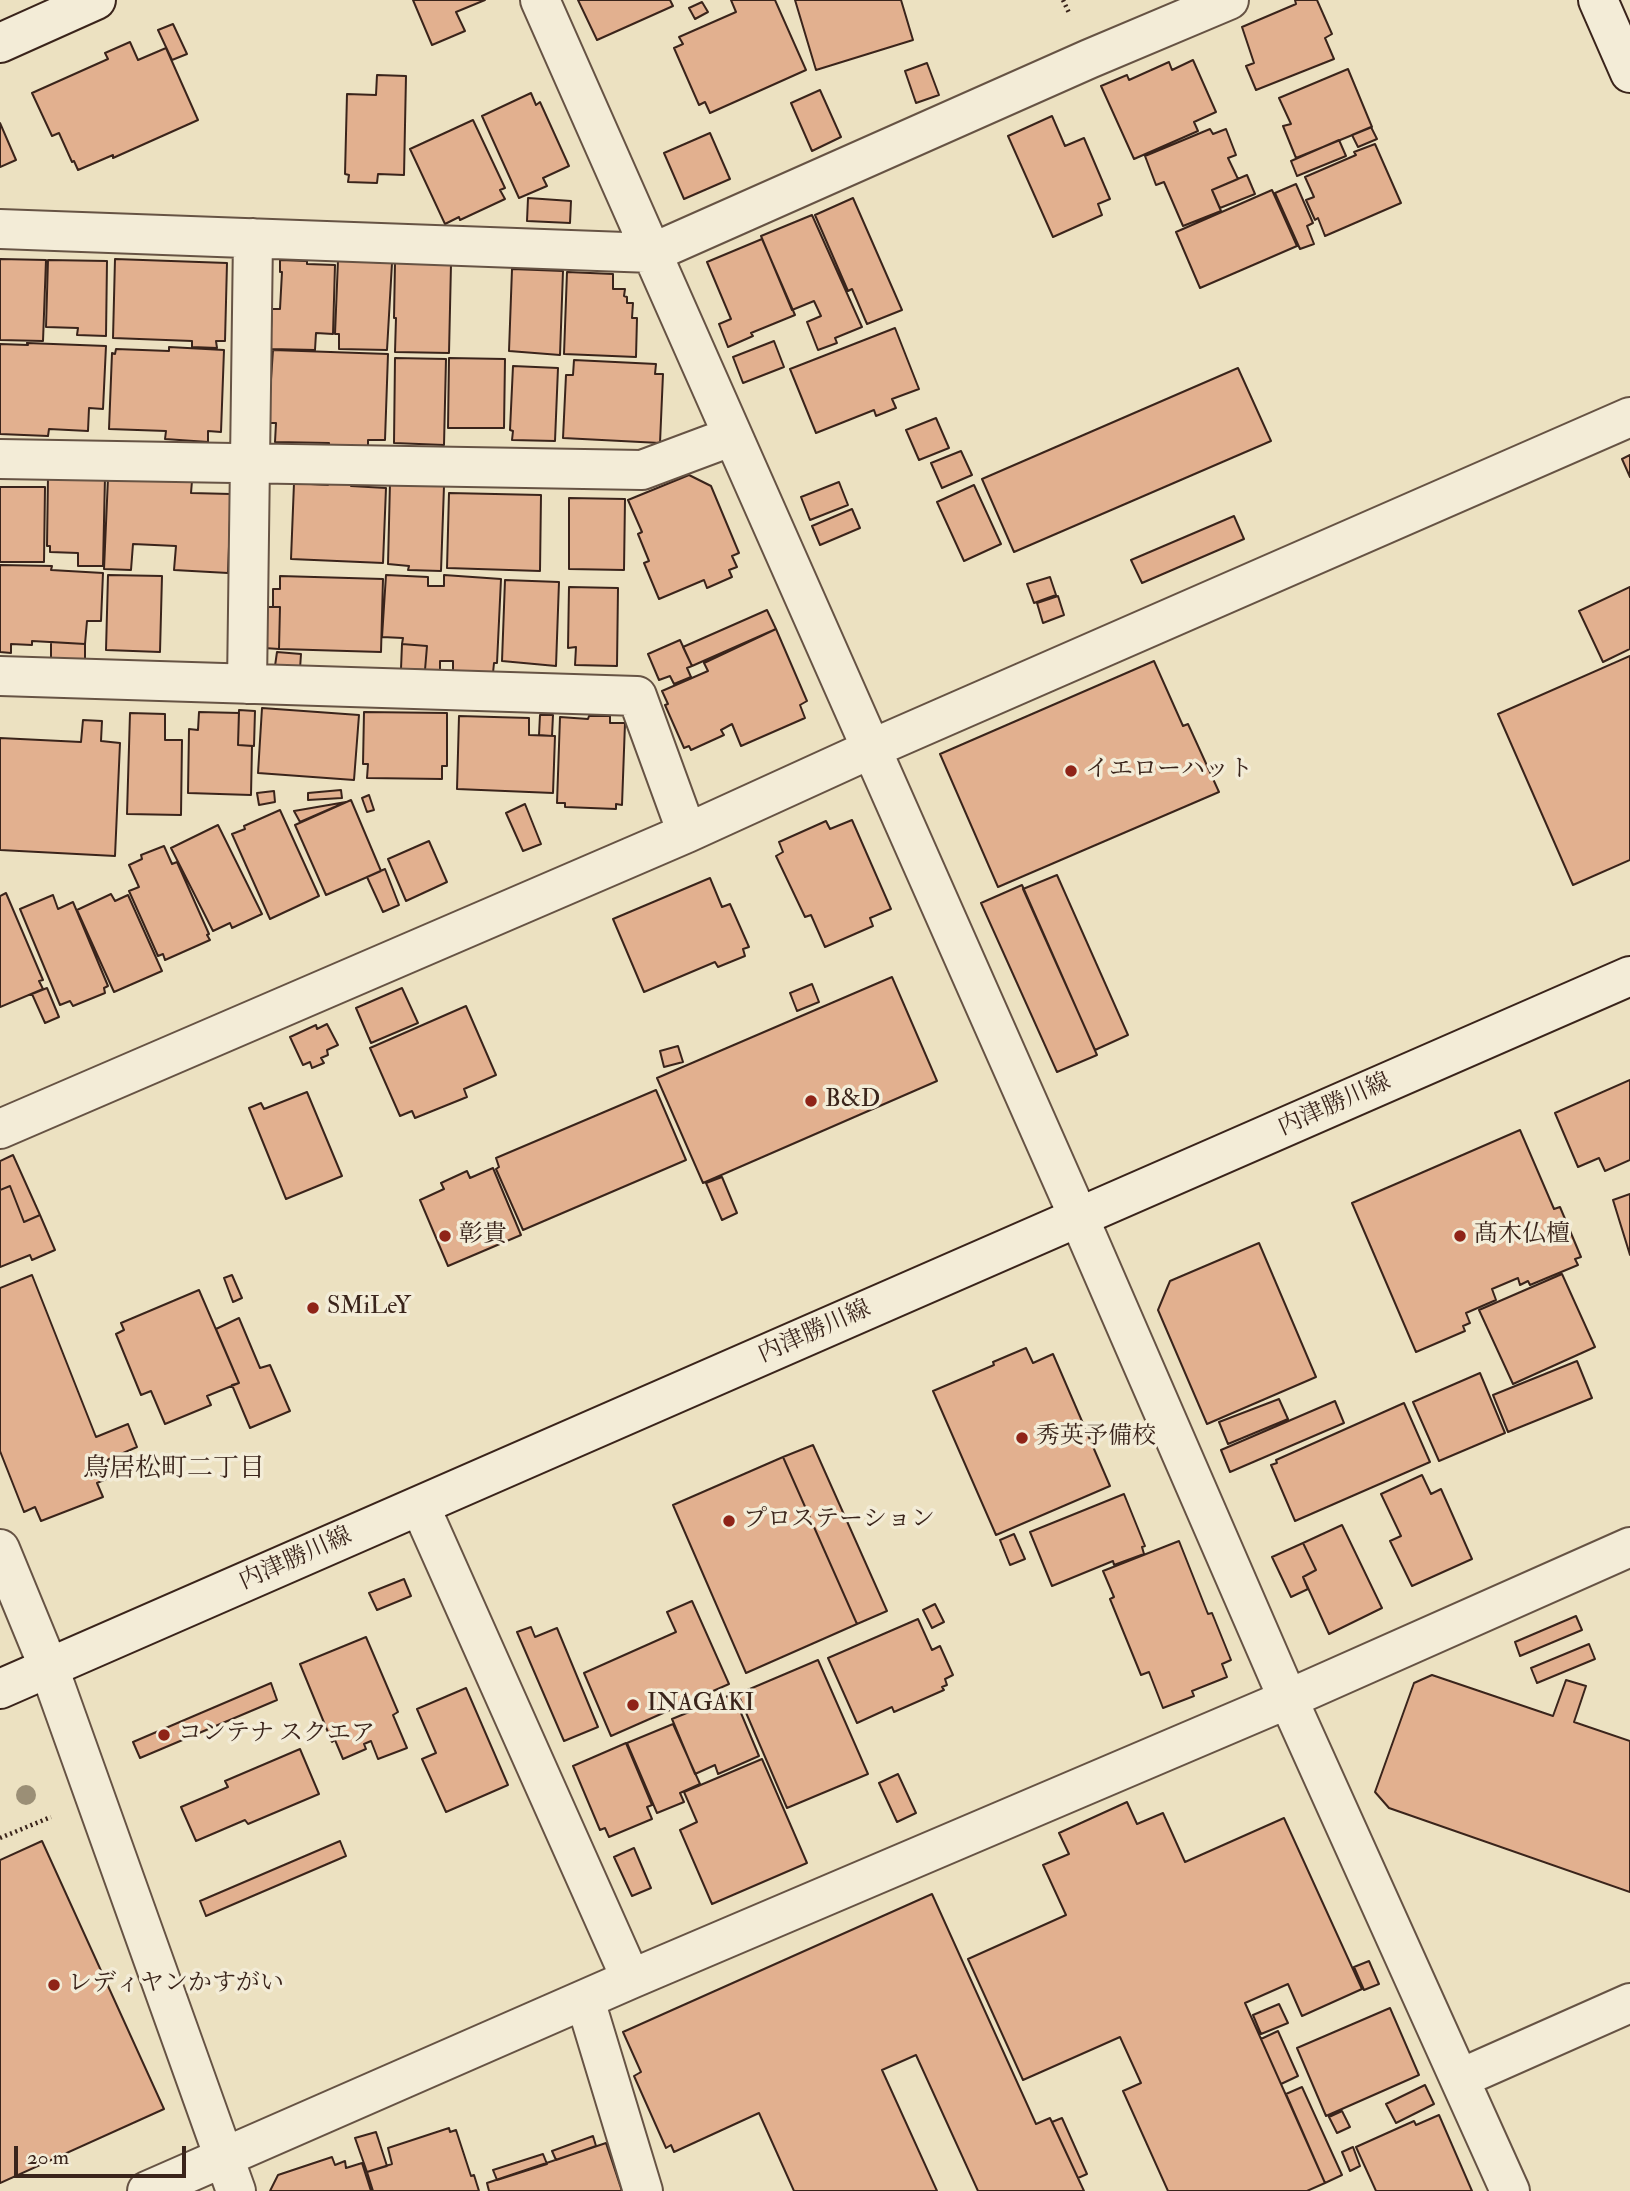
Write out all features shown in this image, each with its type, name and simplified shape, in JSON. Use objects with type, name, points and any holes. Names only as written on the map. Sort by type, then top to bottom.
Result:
[{"type":"street","points":[[0,43],[96,0]]},
{"type":"street","points":[[540,0],[1079,1218],[1288,1699],[1510,2191]]},
{"type":"street","points":[[0,229],[652,253],[1089,59],[1229,0]]},
{"type":"street","points":[[1598,0],[1630,73]]},
{"type":"street","points":[[247,684],[253,239]]},
{"type":"street","points":[[0,1129],[687,833],[871,749],[1630,417]]},
{"type":"street","points":[[0,459],[642,470],[733,436]]},
{"type":"street","points":[[0,676],[637,696],[687,833]]},
{"type":"street","name":"内津勝川線","points":[[0,1689],[1630,976]]},
{"type":"street","points":[[420,1506],[631,1979]]},
{"type":"street","points":[[146,2191],[230,2174],[631,1979],[1288,1699],[1630,1547]]},
{"type":"street","points":[[0,1549],[49,1668],[230,2174]]},
{"type":"street","points":[[585,2000],[643,2191]]},
{"type":"street","points":[[1461,2078],[1630,2003]]},
{"type":"building","points":[[413,0],[485,0],[456,12],[465,31],[432,45]]},
{"type":"building","points":[[578,0],[670,0],[673,6],[597,40]]},
{"type":"building","points":[[731,0],[775,0],[806,70],[710,113],[705,102],[699,105],[674,48],[683,44],[679,37],[736,12]]},
{"type":"building","points":[[795,0],[901,0],[913,40],[816,70]]},
{"type":"building","points":[[1295,0],[1317,0],[1332,34],[1325,38],[1334,59],[1256,90],[1246,66],[1254,63],[1242,27],[1296,4]]},
{"type":"building","points":[[702,2],[708,12],[695,19],[689,8]]},
{"type":"building","points":[[173,24],[187,54],[172,60],[158,30]]},
{"type":"building","points":[[130,42],[138,60],[166,48],[198,120],[113,158],[113,155],[78,170],[59,133],[52,136],[32,93],[108,59],[105,53]]},
{"type":"building","points":[[1193,60],[1216,112],[1194,122],[1198,131],[1134,159],[1101,86],[1127,75],[1129,80],[1169,62],[1172,70]]},
{"type":"building","points":[[927,63],[939,95],[916,103],[905,71]]},
{"type":"building","points":[[1348,69],[1372,127],[1296,158],[1283,126],[1291,124],[1279,98]]},
{"type":"building","points":[[377,75],[406,76],[404,175],[378,174],[377,183],[348,182],[349,175],[345,174],[347,94],[376,95]]},
{"type":"building","points":[[820,90],[841,137],[812,151],[791,103]]},
{"type":"building","points":[[531,93],[536,105],[540,102],[569,166],[543,178],[547,186],[519,198],[482,116]]},
{"type":"building","points":[[1052,116],[1065,146],[1084,138],[1110,199],[1098,204],[1102,215],[1053,237],[1008,136]]},
{"type":"building","points":[[473,120],[505,188],[500,190],[505,199],[445,224],[410,149]]},
{"type":"building","points":[[0,123],[16,160],[0,167]]},
{"type":"building","points":[[1371,127],[1377,139],[1358,147],[1352,135]]},
{"type":"building","points":[[1210,129],[1213,134],[1226,129],[1236,155],[1228,158],[1238,179],[1212,190],[1221,211],[1183,226],[1164,182],[1156,185],[1145,156]]},
{"type":"building","points":[[710,133],[730,179],[684,199],[664,153]]},
{"type":"building","points":[[1339,140],[1346,156],[1297,176],[1291,161]]},
{"type":"building","points":[[1375,144],[1401,203],[1325,236],[1318,218],[1315,220],[1306,200],[1314,197],[1305,177]]},
{"type":"building","points":[[1247,175],[1255,194],[1220,208],[1212,190]]},
{"type":"building","points":[[1296,184],[1313,223],[1307,226],[1314,244],[1300,249],[1275,193]]},
{"type":"building","points":[[1272,190],[1297,246],[1200,288],[1176,232]]},
{"type":"building","points":[[528,198],[571,201],[570,223],[527,221]]},
{"type":"building","points":[[853,198],[902,310],[867,324],[852,289],[848,291],[815,215]]},
{"type":"building","points":[[812,215],[862,327],[835,338],[837,343],[818,350],[807,322],[821,316],[814,301],[792,310],[761,236]]},
{"type":"building","points":[[762,239],[795,315],[751,333],[753,336],[728,347],[719,324],[731,319],[707,262]]},
{"type":"building","points":[[0,259],[46,260],[43,341],[0,340]]},
{"type":"building","points":[[115,259],[227,263],[225,341],[216,341],[217,348],[192,347],[192,341],[113,338]]},
{"type":"building","points":[[48,260],[107,261],[106,336],[77,335],[78,328],[46,327]]},
{"type":"building","points":[[280,260],[335,265],[333,334],[316,333],[315,350],[270,349],[272,309],[280,309]]},
{"type":"building","points":[[338,260],[392,263],[387,350],[339,349],[339,334],[335,334]]},
{"type":"building","points":[[395,262],[451,264],[449,353],[395,352]]},
{"type":"building","points":[[512,269],[563,271],[560,355],[509,351]]},
{"type":"building","points":[[567,272],[613,274],[613,289],[625,289],[627,303],[633,303],[632,318],[637,318],[636,357],[564,354]]},
{"type":"building","points":[[895,328],[919,389],[892,399],[896,408],[876,416],[874,410],[816,433],[790,369]]},
{"type":"building","points":[[774,341],[784,367],[743,383],[733,357]]},
{"type":"building","points":[[27,343],[106,346],[103,409],[89,408],[88,431],[49,429],[48,436],[0,434],[0,344],[28,345]]},
{"type":"building","points":[[169,347],[224,350],[221,432],[208,431],[208,442],[165,439],[166,431],[109,429],[112,353],[115,354],[116,349],[169,351]]},
{"type":"building","points":[[273,350],[388,354],[385,440],[368,440],[368,447],[275,442],[276,423],[268,423]]},
{"type":"building","points":[[395,358],[446,359],[444,445],[394,443]]},
{"type":"building","points":[[449,358],[505,359],[504,428],[448,428]]},
{"type":"building","points":[[574,360],[656,364],[655,374],[663,374],[660,443],[563,438],[566,375],[573,375]]},
{"type":"building","points":[[513,366],[558,368],[555,441],[512,440],[513,431],[510,430]]},
{"type":"building","points":[[1238,368],[1271,441],[1014,552],[982,479]]},
{"type":"building","points":[[936,418],[949,448],[919,460],[906,430]]},
{"type":"building","points":[[961,451],[972,475],[942,488],[931,463]]},
{"type":"building","points":[[1630,455],[1630,477],[1622,459]]},
{"type":"building","points":[[689,475],[711,486],[739,553],[732,556],[737,567],[729,570],[732,577],[707,588],[704,580],[659,599],[644,563],[649,561],[638,534],[642,532],[628,500]]},
{"type":"building","points":[[48,476],[105,477],[103,566],[78,566],[78,553],[50,552],[50,546],[47,546]]},
{"type":"building","points":[[108,478],[192,481],[191,493],[231,494],[228,573],[174,570],[176,546],[133,544],[131,570],[104,569]]},
{"type":"building","points":[[327,480],[351,481],[351,486],[386,488],[383,563],[291,559],[294,483],[328,485]]},
{"type":"building","points":[[390,482],[444,486],[441,571],[408,570],[409,566],[388,564]]},
{"type":"building","points":[[839,482],[848,505],[810,520],[801,497]]},
{"type":"building","points":[[974,485],[1001,544],[964,561],[937,502]]},
{"type":"building","points":[[0,487],[45,487],[44,562],[0,562]]},
{"type":"building","points":[[449,493],[541,495],[540,571],[447,568]]},
{"type":"building","points":[[569,498],[625,499],[624,570],[569,569]]},
{"type":"building","points":[[852,509],[860,528],[820,545],[812,526]]},
{"type":"building","points":[[1234,516],[1244,539],[1142,583],[1131,560]]},
{"type":"building","points":[[0,565],[52,566],[51,570],[103,573],[101,621],[87,621],[85,644],[32,641],[32,645],[11,644],[11,653],[0,652]]},
{"type":"building","points":[[108,575],[162,576],[160,652],[106,650]]},
{"type":"building","points":[[386,575],[428,577],[428,586],[444,586],[444,575],[501,579],[497,663],[494,663],[493,673],[453,672],[453,661],[440,661],[440,670],[425,670],[427,646],[402,644],[403,638],[382,637]]},
{"type":"building","points":[[280,576],[383,579],[381,652],[279,649],[280,607],[273,607],[273,589],[280,589]]},
{"type":"building","points":[[1050,577],[1056,595],[1034,603],[1027,584]]},
{"type":"building","points":[[505,580],[559,582],[556,666],[502,661]]},
{"type":"building","points":[[569,587],[618,588],[617,666],[575,665],[576,647],[568,648]]},
{"type":"building","points":[[1630,587],[1630,649],[1603,662],[1579,611]]},
{"type":"building","points":[[1058,596],[1064,615],[1043,623],[1037,603]]},
{"type":"building","points":[[265,607],[280,607],[279,649],[264,648]]},
{"type":"building","points":[[767,610],[776,629],[692,666],[683,647]]},
{"type":"building","points":[[776,629],[807,701],[800,705],[805,718],[741,746],[732,724],[721,730],[724,735],[691,750],[689,746],[684,748],[665,705],[668,704],[662,691],[708,671],[704,663]]},
{"type":"building","points":[[680,640],[692,666],[687,668],[691,677],[674,684],[670,676],[659,680],[648,654]]},
{"type":"building","points":[[51,642],[85,644],[85,660],[51,659]]},
{"type":"building","points":[[402,644],[427,646],[425,670],[401,669]]},
{"type":"building","points":[[277,652],[301,654],[300,669],[275,666]]},
{"type":"building","points":[[1630,656],[1630,860],[1573,885],[1498,714]]},
{"type":"building","points":[[1154,661],[1183,726],[1188,724],[1219,792],[998,887],[940,754]]},
{"type":"building","points":[[262,708],[359,715],[354,780],[258,773]]},
{"type":"building","points":[[239,710],[255,711],[254,746],[238,745]]},
{"type":"building","points":[[199,712],[239,713],[238,745],[252,746],[251,795],[188,793],[189,729],[198,730]]},
{"type":"building","points":[[364,712],[447,713],[447,766],[442,766],[442,779],[367,778],[368,764],[363,764]]},
{"type":"building","points":[[130,713],[165,714],[165,740],[182,740],[181,815],[127,814]]},
{"type":"building","points":[[540,715],[553,715],[552,736],[539,735]]},
{"type":"building","points":[[459,716],[529,718],[529,735],[555,736],[553,793],[457,789]]},
{"type":"building","points":[[589,716],[610,716],[610,723],[625,723],[622,805],[616,804],[616,809],[565,807],[565,803],[557,803],[560,717],[588,719]]},
{"type":"building","points":[[83,720],[102,721],[101,741],[120,743],[115,856],[0,850],[0,738],[81,742]]},
{"type":"building","points":[[341,790],[342,798],[308,800],[308,793]]},
{"type":"building","points":[[274,791],[275,802],[259,805],[257,793]]},
{"type":"building","points":[[369,795],[374,810],[367,812],[362,798]]},
{"type":"building","points":[[351,800],[381,871],[326,895],[295,825]]},
{"type":"building","points":[[346,802],[300,822],[294,811]]},
{"type":"building","points":[[525,804],[541,844],[523,851],[506,813]]},
{"type":"building","points":[[280,810],[319,896],[270,919],[232,834]]},
{"type":"building","points":[[852,820],[891,909],[870,918],[873,926],[825,947],[811,915],[805,917],[776,856],[783,852],[779,842],[826,821],[830,829]]},
{"type":"building","points":[[218,825],[262,914],[232,928],[230,923],[213,931],[171,848]]},
{"type":"building","points":[[429,841],[447,882],[406,901],[388,859]]},
{"type":"building","points":[[164,846],[172,864],[177,862],[210,940],[165,960],[163,954],[158,956],[129,891],[139,887],[129,865],[142,859],[141,855]]},
{"type":"building","points":[[385,869],[399,905],[383,912],[367,877]]},
{"type":"building","points":[[1057,875],[1128,1035],[1095,1050],[1023,889]]},
{"type":"building","points":[[710,878],[722,907],[730,904],[749,947],[743,949],[745,956],[718,967],[715,962],[644,992],[613,919]]},
{"type":"building","points":[[1022,885],[1097,1055],[1057,1072],[981,903]]},
{"type":"building","points":[[6,893],[43,980],[39,981],[43,989],[0,1007],[0,896]]},
{"type":"building","points":[[111,894],[115,901],[128,895],[162,971],[114,992],[77,910]]},
{"type":"building","points":[[53,895],[58,909],[73,902],[108,986],[104,988],[105,993],[73,1006],[70,1001],[60,1005],[20,909]]},
{"type":"building","points":[[892,977],[937,1081],[703,1183],[657,1078]]},
{"type":"building","points":[[812,984],[819,1002],[797,1011],[790,993]]},
{"type":"building","points":[[47,988],[59,1017],[45,1023],[32,994]]},
{"type":"building","points":[[402,988],[418,1023],[371,1043],[356,1008]]},
{"type":"building","points":[[466,1006],[496,1075],[464,1089],[467,1097],[415,1118],[412,1111],[400,1116],[370,1048]]},
{"type":"building","points":[[327,1024],[338,1045],[327,1050],[328,1055],[321,1058],[324,1063],[312,1068],[310,1062],[303,1065],[290,1037],[316,1025],[317,1029]]},
{"type":"building","points":[[678,1046],[683,1062],[664,1067],[660,1051]]},
{"type":"building","points":[[1630,1080],[1630,1160],[1605,1171],[1599,1158],[1578,1167],[1555,1113]]},
{"type":"building","points":[[656,1090],[686,1160],[523,1230],[496,1169],[499,1167],[496,1158]]},
{"type":"building","points":[[307,1092],[342,1176],[286,1199],[249,1108],[261,1103],[264,1109]]},
{"type":"building","points":[[1520,1130],[1554,1209],[1560,1207],[1581,1257],[1575,1259],[1578,1265],[1530,1285],[1528,1281],[1520,1285],[1518,1278],[1492,1289],[1496,1300],[1466,1313],[1470,1323],[1463,1326],[1465,1331],[1416,1352],[1352,1203]]},
{"type":"building","points":[[13,1155],[40,1215],[24,1222],[10,1186],[0,1190],[0,1161]]},
{"type":"building","points":[[493,1168],[521,1235],[448,1266],[420,1200],[444,1189],[441,1183],[467,1171],[470,1178]]},
{"type":"building","points":[[722,1177],[737,1213],[722,1220],[706,1183]]},
{"type":"building","points":[[10,1186],[24,1222],[40,1215],[55,1250],[32,1260],[30,1255],[0,1267],[0,1190]]},
{"type":"building","points":[[1630,1194],[1630,1255],[1613,1200]]},
{"type":"building","points":[[1259,1243],[1316,1377],[1207,1424],[1158,1310],[1170,1281]]},
{"type":"building","points":[[1562,1274],[1595,1347],[1513,1384],[1479,1310]]},
{"type":"building","points":[[32,1275],[96,1437],[128,1424],[137,1447],[107,1460],[113,1476],[97,1483],[103,1497],[41,1521],[35,1507],[24,1512],[0,1451],[0,1288]]},
{"type":"building","points":[[232,1275],[242,1298],[233,1302],[224,1278]]},
{"type":"building","points":[[199,1290],[239,1383],[207,1396],[211,1405],[165,1424],[151,1391],[141,1395],[116,1334],[124,1330],[121,1323]]},
{"type":"building","points":[[239,1318],[260,1368],[270,1365],[290,1411],[250,1428],[232,1385],[239,1383],[216,1329]]},
{"type":"building","name":"秀英予備校","points":[[1026,1348],[1033,1363],[1053,1354],[1110,1486],[996,1535],[933,1391]]},
{"type":"building","points":[[1577,1361],[1592,1398],[1508,1432],[1493,1395]]},
{"type":"building","points":[[1480,1373],[1505,1433],[1439,1461],[1413,1402]]},
{"type":"building","points":[[1279,1399],[1288,1419],[1228,1444],[1219,1422]]},
{"type":"building","points":[[1335,1401],[1344,1423],[1230,1472],[1221,1450]]},
{"type":"building","points":[[1404,1403],[1430,1462],[1295,1521],[1271,1465],[1277,1463],[1276,1460]]},
{"type":"building","points":[[813,1445],[887,1611],[857,1624],[783,1457]]},
{"type":"building","points":[[783,1457],[857,1624],[746,1673],[673,1505]]},
{"type":"building","points":[[1422,1475],[1431,1494],[1441,1489],[1472,1559],[1412,1586],[1390,1541],[1401,1536],[1381,1494]]},
{"type":"building","points":[[1124,1494],[1145,1546],[1142,1547],[1144,1554],[1114,1565],[1113,1561],[1052,1586],[1030,1532]]},
{"type":"building","points":[[1342,1525],[1382,1608],[1329,1634],[1303,1577],[1316,1570],[1303,1543]]},
{"type":"building","points":[[1014,1534],[1025,1559],[1010,1565],[1000,1540]]},
{"type":"building","points":[[1179,1541],[1208,1614],[1212,1613],[1231,1660],[1222,1664],[1227,1677],[1192,1691],[1194,1696],[1163,1708],[1149,1672],[1141,1675],[1110,1599],[1114,1597],[1103,1571]]},
{"type":"building","points":[[1303,1543],[1316,1570],[1303,1577],[1308,1589],[1291,1597],[1272,1557]]},
{"type":"building","points":[[404,1579],[411,1596],[377,1610],[369,1593]]},
{"type":"building","points":[[692,1601],[729,1684],[611,1736],[584,1673],[676,1632],[667,1612]]},
{"type":"building","points":[[935,1604],[944,1622],[932,1628],[923,1610]]},
{"type":"building","points":[[1576,1616],[1582,1630],[1520,1656],[1515,1642]]},
{"type":"building","points":[[918,1619],[932,1650],[940,1646],[953,1675],[945,1679],[947,1685],[942,1687],[944,1690],[894,1712],[892,1707],[857,1723],[828,1658]]},
{"type":"building","points":[[531,1627],[535,1637],[557,1628],[598,1727],[564,1741],[517,1632]]},
{"type":"building","points":[[366,1637],[398,1712],[393,1715],[407,1748],[378,1759],[371,1741],[364,1744],[366,1749],[343,1759],[335,1740],[332,1742],[300,1664]]},
{"type":"building","points":[[1589,1644],[1595,1659],[1537,1683],[1531,1668]]},
{"type":"building","points":[[818,1660],[868,1774],[787,1808],[738,1694]]},
{"type":"building","points":[[1432,1675],[1553,1716],[1566,1680],[1586,1686],[1574,1722],[1630,1741],[1630,1892],[1389,1808],[1375,1792],[1414,1683]]},
{"type":"building","points":[[271,1683],[277,1700],[140,1758],[133,1742]]},
{"type":"building","points":[[466,1688],[508,1785],[446,1812],[422,1759],[436,1753],[417,1709]]},
{"type":"building","points":[[733,1694],[759,1756],[718,1774],[715,1765],[695,1774],[672,1719]]},
{"type":"building","points":[[673,1724],[700,1784],[680,1793],[684,1802],[657,1813],[627,1743]]},
{"type":"building","points":[[626,1743],[652,1805],[647,1807],[652,1819],[609,1837],[605,1828],[600,1830],[573,1766]]},
{"type":"building","points":[[300,1749],[319,1794],[248,1824],[245,1820],[196,1841],[181,1807],[228,1787],[225,1781]]},
{"type":"building","points":[[762,1759],[807,1863],[712,1904],[680,1830],[697,1822],[684,1792]]},
{"type":"building","points":[[898,1774],[916,1813],[897,1822],[879,1783]]},
{"type":"building","points":[[1127,1802],[1137,1824],[1163,1813],[1185,1862],[1284,1818],[1362,1989],[1302,2016],[1288,1984],[1245,2003],[1325,2183],[1307,2191],[1168,2191],[1123,2091],[1141,2083],[1120,2037],[1023,2080],[968,1959],[1066,1915],[1043,1865],[1069,1854],[1059,1833]]},
{"type":"building","name":"レディヤンかすがい","points":[[42,1841],[164,2109],[0,2183],[0,1860]]},
{"type":"building","points":[[340,1841],[346,1856],[206,1916],[200,1901]]},
{"type":"building","points":[[634,1848],[651,1888],[632,1896],[614,1857]]},
{"type":"building","points":[[932,1894],[1036,2124],[1050,2118],[1084,2191],[978,2191],[916,2055],[882,2070],[937,2191],[794,2191],[759,2113],[674,2152],[671,2145],[666,2148],[634,2076],[641,2072],[623,2032]]},
{"type":"building","points":[[1369,1961],[1379,1984],[1364,1990],[1354,1967]]},
{"type":"building","points":[[1279,2004],[1288,2023],[1261,2034],[1253,2015]]},
{"type":"building","points":[[1390,2008],[1419,2075],[1326,2116],[1297,2048]]},
{"type":"building","points":[[1278,2031],[1298,2076],[1281,2084],[1261,2039]]},
{"type":"building","points":[[1425,2085],[1434,2104],[1396,2123],[1386,2104]]},
{"type":"building","points":[[1302,2087],[1342,2175],[1325,2183],[1286,2094]]},
{"type":"building","points":[[1342,2111],[1350,2127],[1337,2133],[1329,2117]]},
{"type":"building","points":[[1439,2115],[1472,2191],[1376,2191],[1356,2147],[1414,2121],[1416,2125]]},
{"type":"building","points":[[1062,2118],[1087,2174],[1078,2178],[1052,2122]]},
{"type":"building","points":[[449,2128],[450,2132],[456,2130],[471,2176],[474,2175],[479,2191],[373,2191],[367,2172],[392,2164],[388,2148]]},
{"type":"building","points":[[376,2132],[387,2166],[367,2172],[355,2138]]},
{"type":"building","points":[[593,2136],[596,2146],[556,2160],[552,2151]]},
{"type":"building","points":[[606,2143],[622,2191],[489,2191],[487,2183]]},
{"type":"building","points":[[1353,2147],[1360,2166],[1350,2171],[1342,2152]]},
{"type":"building","points":[[543,2154],[547,2164],[497,2180],[493,2170]]},
{"type":"building","points":[[332,2157],[335,2165],[345,2161],[346,2168],[362,2163],[371,2191],[270,2191],[278,2175]]},
{"type":"place","name":"イエローハット","points":[[1071,771]]},
{"type":"place","name":"B&D","points":[[811,1101]]},
{"type":"place","name":"彰貴","points":[[445,1236]]},
{"type":"place","name":"髙木仏檀","points":[[1460,1236]]},
{"type":"place","name":"SMiLeY","points":[[313,1308]]},
{"type":"place","name":"秀英予備校","points":[[1022,1438]]},
{"type":"place","name":"プロステーション","points":[[729,1521]]},
{"type":"place","name":"INAGAKI","points":[[633,1705]]},
{"type":"place","name":"コンテナ スクエア","points":[[164,1735]]},
{"type":"place","name":"レディヤンかすがい","points":[[54,1985]]},
{"type":"district","name":"鳥居松町二丁目","points":[[174,1470]]}]
